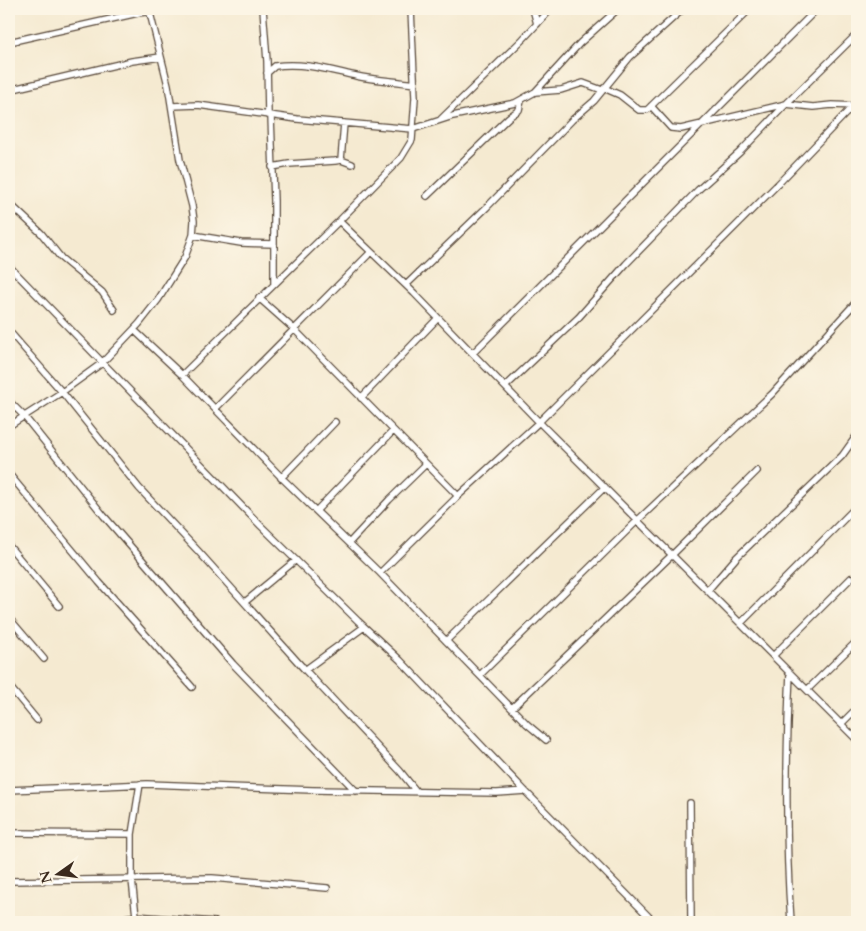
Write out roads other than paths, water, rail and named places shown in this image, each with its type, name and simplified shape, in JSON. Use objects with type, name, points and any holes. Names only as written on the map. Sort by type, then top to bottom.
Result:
[{"type":"street","points":[[9,42],[149,10],[169,9]]},
{"type":"street","points":[[263,9],[272,167],[274,284]]},
{"type":"street","points":[[182,375],[339,221],[401,158],[410,146],[413,129],[414,84],[411,9]]},
{"type":"street","points":[[533,9],[537,24]]},
{"type":"street","points":[[440,120],[551,9]]},
{"type":"street","points":[[172,106],[198,105],[269,116],[413,129],[440,120],[521,101],[535,92],[580,43],[618,9]]},
{"type":"street","points":[[406,285],[594,100],[630,57],[682,9]]},
{"type":"street","points":[[535,92],[561,90],[583,83],[620,95],[639,110],[645,110],[750,9]]},
{"type":"street","points":[[474,353],[817,9]]},
{"type":"street","points":[[9,426],[62,392],[102,363],[134,330],[158,300],[185,257],[194,221],[192,206],[174,130],[172,106],[149,10]]},
{"type":"street","points":[[506,386],[579,317],[626,264],[698,190],[740,152],[857,34]]},
{"type":"street","points":[[9,90],[132,61],[161,57]]},
{"type":"street","points":[[267,73],[275,66],[320,68],[356,76],[414,84]]},
{"type":"street","points":[[427,196],[509,117],[519,110],[521,101]]},
{"type":"street","points":[[651,106],[671,128],[681,130],[786,104],[813,107],[832,104],[855,106]]},
{"type":"street","points":[[380,573],[458,496],[539,422],[855,106]]},
{"type":"street","points":[[341,160],[344,123]]},
{"type":"street","points":[[272,167],[341,160],[352,164]]},
{"type":"street","points":[[9,203],[41,233],[61,258],[102,292],[114,310]]},
{"type":"street","points":[[339,221],[474,353],[539,422],[857,740]]},
{"type":"street","points":[[192,235],[241,243],[274,244]]},
{"type":"street","points":[[215,409],[371,252]]},
{"type":"street","points":[[9,266],[296,560],[400,660],[654,922]]},
{"type":"street","points":[[259,298],[295,330],[458,496]]},
{"type":"street","points":[[480,675],[638,520],[772,394],[857,301]]},
{"type":"street","points":[[361,398],[438,318]]},
{"type":"street","points":[[134,330],[182,375],[281,478],[380,573],[512,708],[546,740]]},
{"type":"street","points":[[9,332],[62,392],[139,488],[400,771],[416,791]]},
{"type":"street","points":[[9,401],[24,416],[104,516],[233,664],[356,791]]},
{"type":"street","points":[[281,478],[335,422]]},
{"type":"street","points":[[316,511],[393,431]]},
{"type":"street","points":[[708,590],[736,558],[842,456],[857,435]]},
{"type":"street","points":[[349,543],[426,464]]},
{"type":"street","points":[[512,708],[757,471]]},
{"type":"street","points":[[9,474],[99,582],[192,687]]},
{"type":"street","points":[[446,641],[605,487]]},
{"type":"street","points":[[741,623],[857,506]]},
{"type":"street","points":[[186,538],[305,670]]},
{"type":"street","points":[[9,546],[59,606]]},
{"type":"street","points":[[244,602],[296,560]]},
{"type":"street","points":[[773,656],[851,578]]},
{"type":"street","points":[[9,618],[44,659]]},
{"type":"street","points":[[305,670],[364,627]]},
{"type":"street","points":[[807,690],[857,641]]},
{"type":"street","points":[[790,673],[786,751],[790,922]]},
{"type":"street","points":[[9,686],[37,720]]},
{"type":"street","points":[[841,724],[857,708]]},
{"type":"street","points":[[136,916],[132,880],[132,834],[140,784]]},
{"type":"street","points":[[9,790],[140,784],[356,791],[507,793],[525,791]]},
{"type":"street","points":[[690,803],[691,922]]},
{"type":"street","points":[[9,833],[132,834]]},
{"type":"street","points":[[9,881],[212,878],[327,888]]},
{"type":"street","points":[[645,914],[646,922]]},
{"type":"street","points":[[103,922],[136,916],[215,922]]}]
